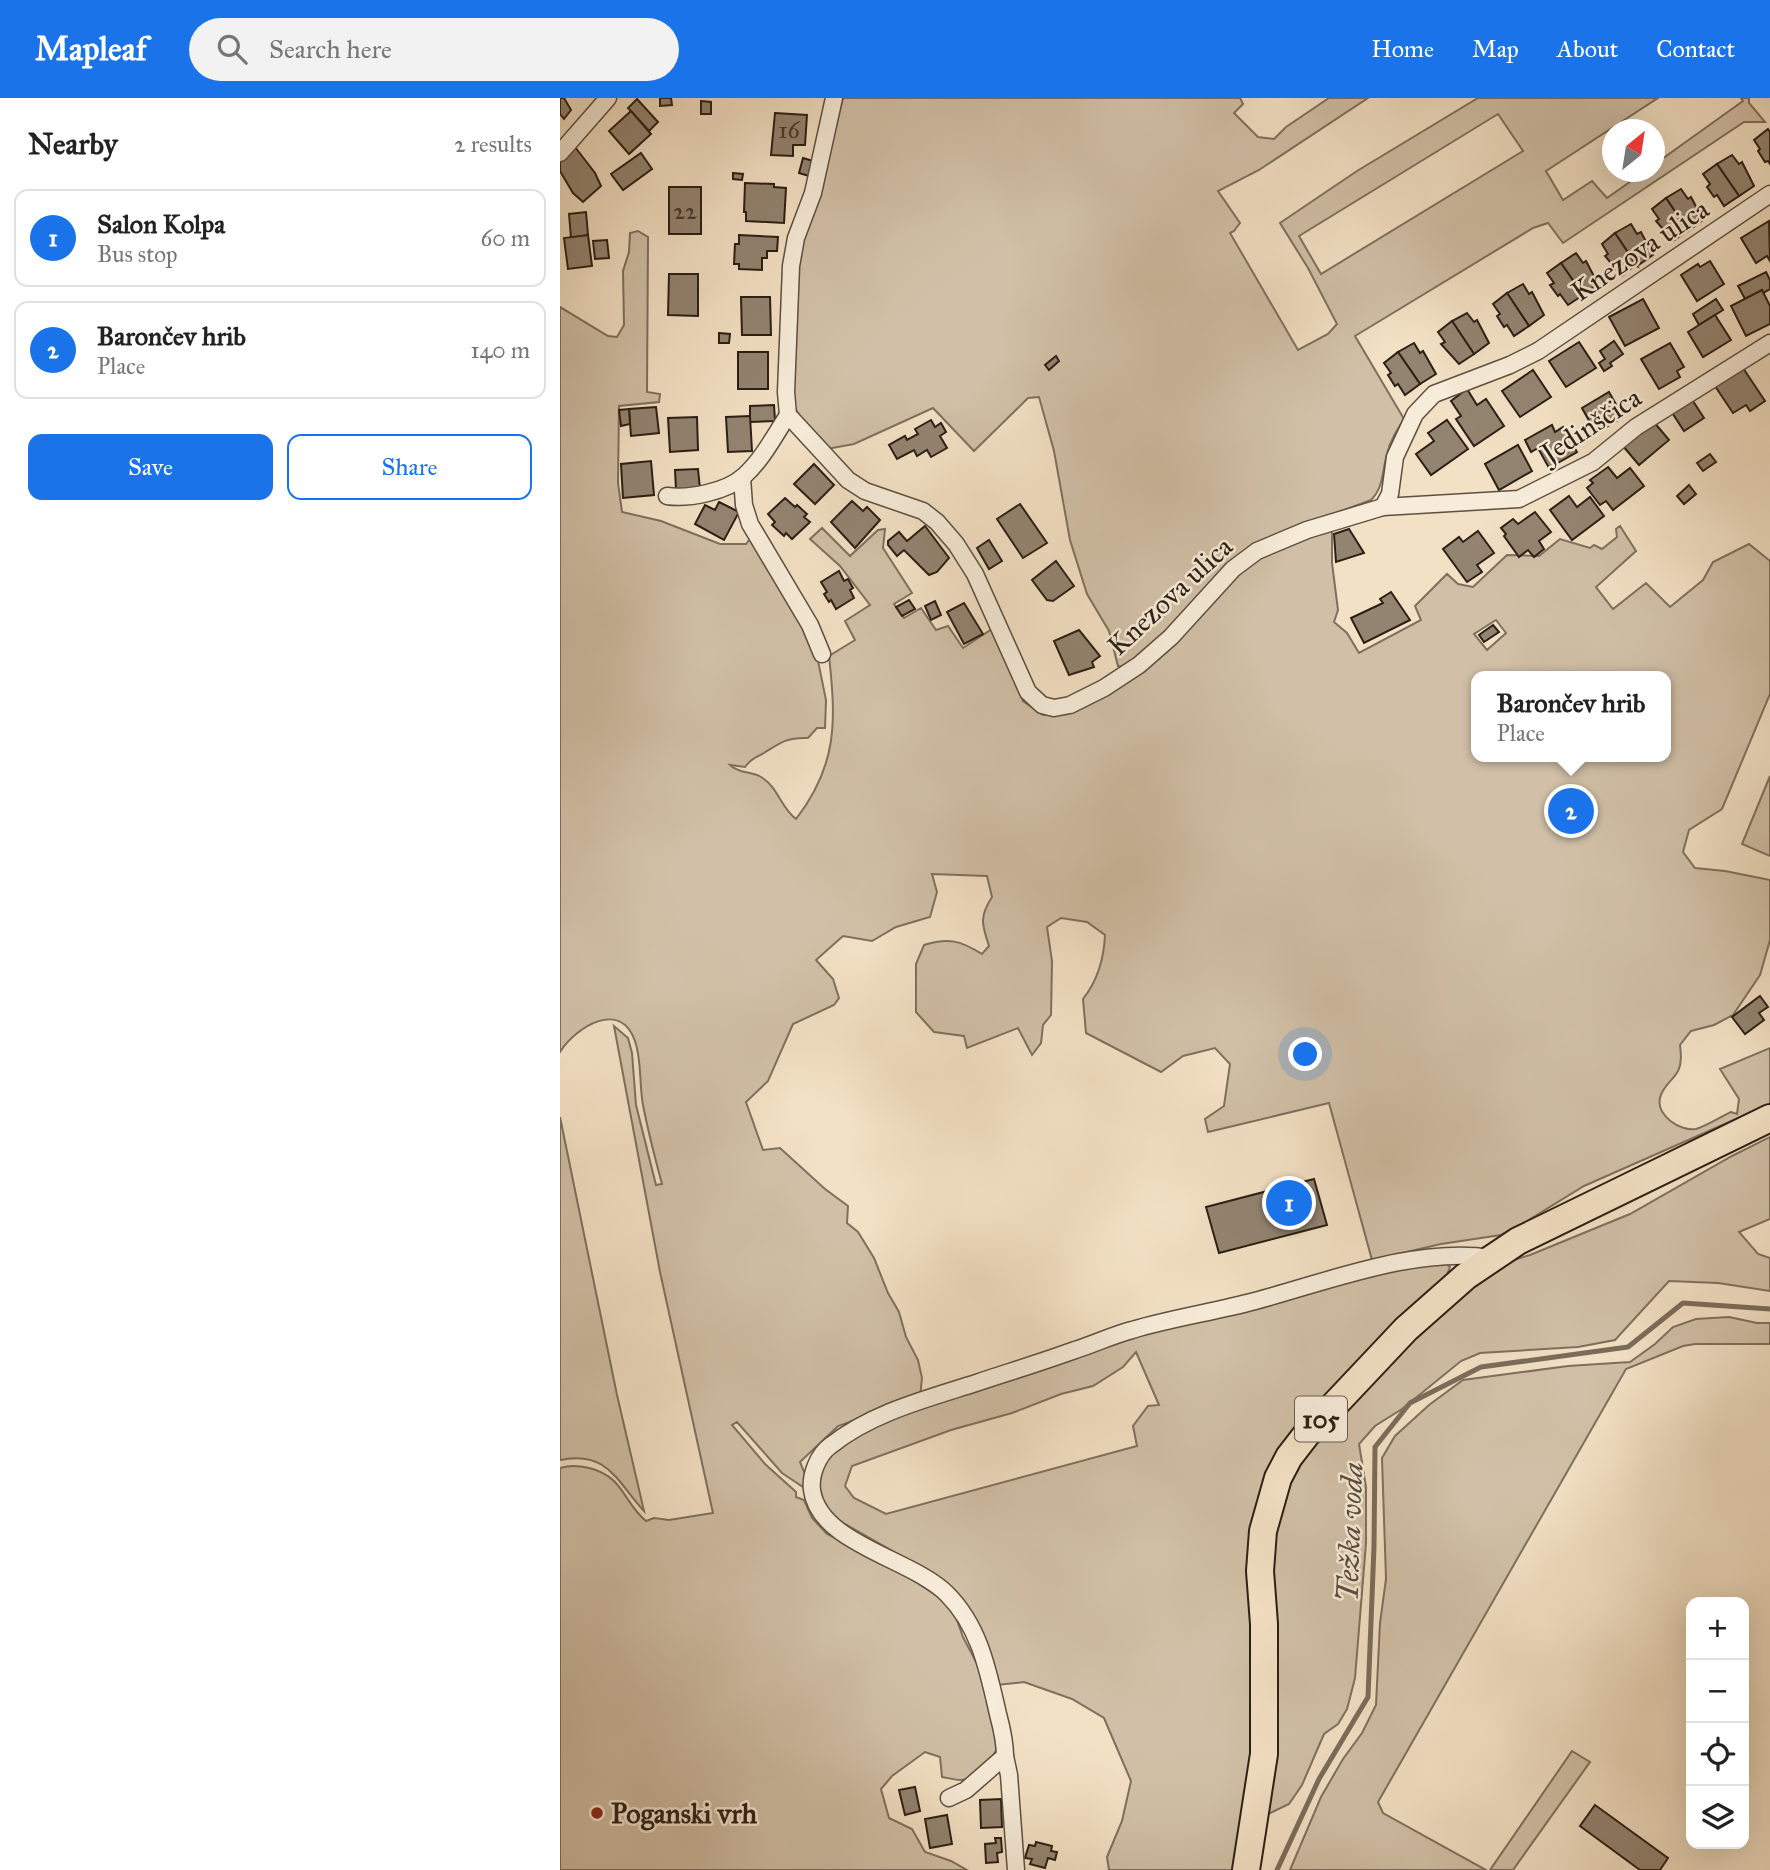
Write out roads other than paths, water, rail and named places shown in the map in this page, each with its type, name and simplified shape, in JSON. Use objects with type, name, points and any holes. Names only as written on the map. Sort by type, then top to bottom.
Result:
[{"type":"main road","name":"105","points":[[1246,1870],[1264,1754],[1264,1623],[1259,1571],[1263,1531],[1278,1478],[1306,1435],[1406,1329],[1465,1276],[1491,1258],[1518,1241],[1770,1118]]},
{"type":"street","points":[[560,153],[608,98]]},
{"type":"street","points":[[667,496],[685,498],[701,495],[742,478],[788,415],[786,392],[791,266],[796,239],[813,193],[834,98]]},
{"type":"street","name":"Knezova ulica","points":[[788,415],[848,480],[865,491],[923,510],[937,522],[956,544],[975,574],[1028,692],[1042,705],[1054,708],[1070,705],[1104,688],[1139,665],[1171,637],[1233,569],[1257,551],[1307,530],[1383,506],[1390,494],[1395,457],[1415,414],[1434,394],[1510,365],[1538,351],[1770,194]]},
{"type":"street","name":"Jedinščica","points":[[1383,506],[1519,499],[1592,462],[1636,427],[1770,343]]},
{"type":"street","points":[[742,478],[744,505],[750,524],[810,625],[822,654]]},
{"type":"street","points":[[1016,1870],[1005,1738],[990,1674],[974,1633],[962,1611],[945,1592],[846,1535],[826,1520],[817,1507],[811,1479],[826,1449],[861,1426],[904,1407],[1132,1329],[1401,1263],[1472,1255],[1491,1258]]},
{"type":"street","points":[[949,1798],[966,1790],[1005,1756]]},
{"type":"waterway","name":"Težka voda","points":[[1277,1870],[1319,1779],[1368,1697],[1375,1447],[1410,1403],[1481,1367],[1628,1347],[1683,1303],[1770,1309]]},
{"type":"place","name":"Barončev hrib","points":[[1571,811]]},
{"type":"place","name":"Salon Kolpa","points":[[1289,1203]]},
{"type":"place","name":"Poganski vrh","points":[[597,1813]]}]
